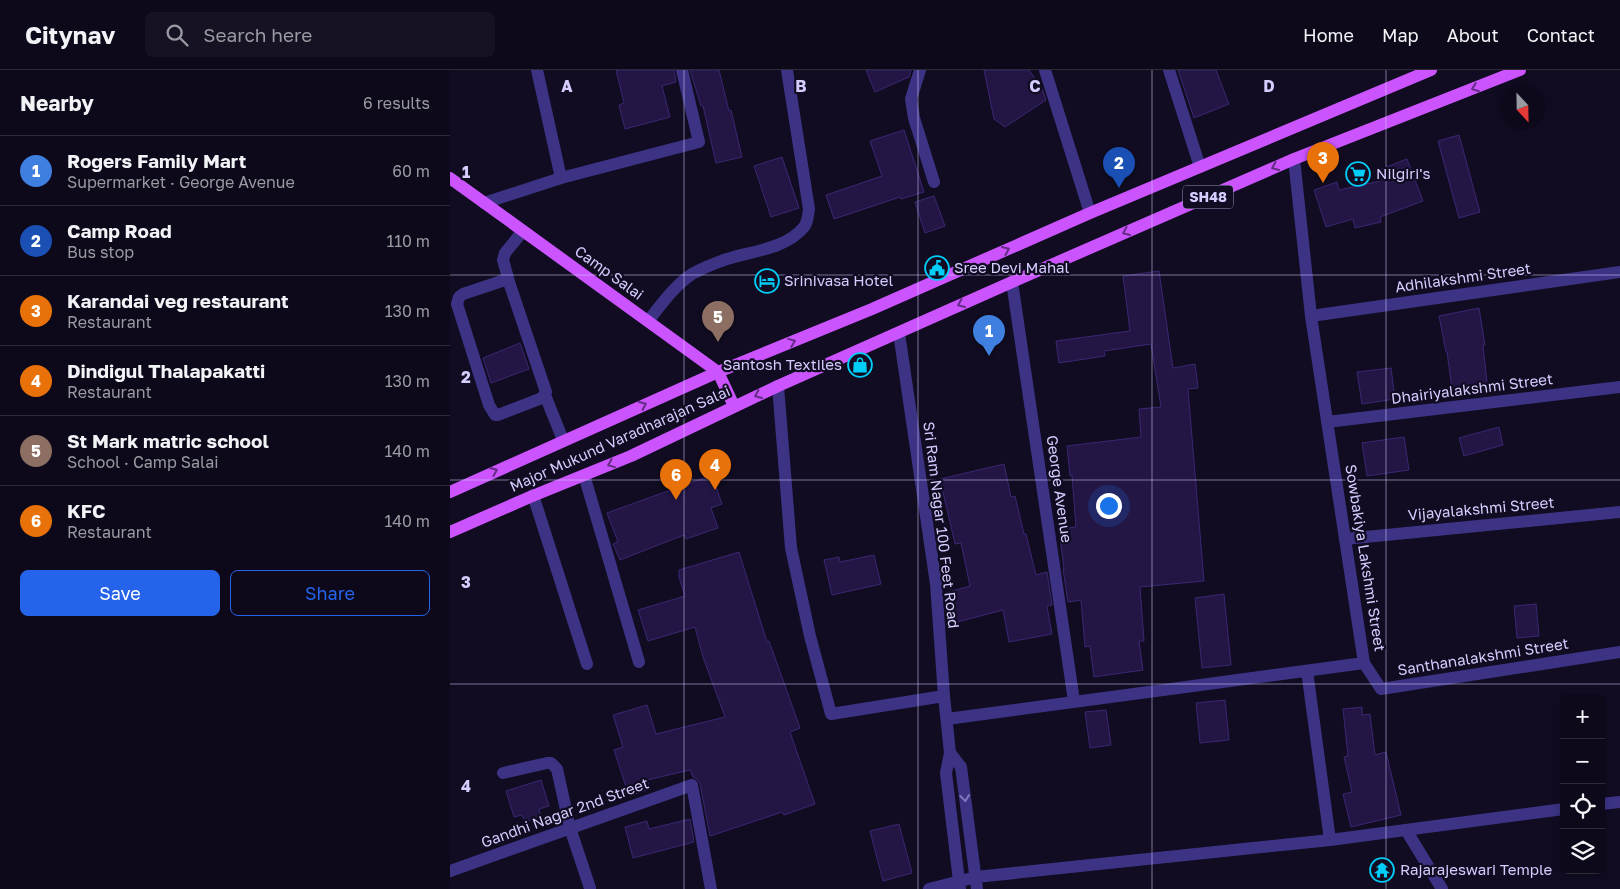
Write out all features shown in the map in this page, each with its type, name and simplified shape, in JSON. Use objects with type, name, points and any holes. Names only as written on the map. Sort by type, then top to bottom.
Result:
[{"type":"main road","name":"Major Mukund Varadharajan Salai","points":[[450,492],[718,372],[872,309],[1090,213],[1431,70]]},
{"type":"main road","name":"Major Mukund Varadharajan Salai","points":[[450,532],[533,495],[631,456],[778,386],[1294,159],[1505,73],[1520,70]]},
{"type":"main road","name":"Camp Salai","points":[[450,178],[718,372],[734,406]]},
{"type":"street","points":[[537,70],[561,178]]},
{"type":"street","points":[[484,203],[561,178],[699,142],[682,70]]},
{"type":"street","points":[[648,322],[678,284],[691,275],[726,259],[769,248],[791,239],[804,227],[808,219],[809,209],[787,70]]},
{"type":"street","points":[[920,70],[911,98],[914,118],[934,182]]},
{"type":"street","points":[[1045,70],[1090,213]]},
{"type":"street","points":[[1169,70],[1200,167]]},
{"type":"street","name":"Sowbakiya Lakshmi Street","points":[[947,719],[1364,663],[1311,316],[1294,159]]},
{"type":"street","points":[[523,231],[505,252],[503,260],[545,389],[545,395],[563,440]]},
{"type":"street","name":"Adhilakshmi Street","points":[[1311,316],[1620,272]]},
{"type":"street","points":[[508,279],[463,294],[459,297],[457,304],[489,405],[495,415],[498,415],[534,402],[545,395]]},
{"type":"street","name":"George Avenue","points":[[1012,282],[1074,701]]},
{"type":"street","name":"Sri Ram Nagar 100 Feet Road","points":[[898,333],[936,584],[950,753],[946,773],[960,885]]},
{"type":"street","points":[[778,386],[791,548],[810,636],[831,714],[944,696]]},
{"type":"street","name":"Dhairiyalakshmi Street","points":[[1327,422],[1620,387]]},
{"type":"street","points":[[584,475],[639,662]]},
{"type":"street","points":[[533,495],[587,664]]},
{"type":"street","name":"Vijayalakshmi Street","points":[[1345,538],[1620,512]]},
{"type":"street","name":"Santhanalakshmi Street","points":[[1364,663],[1381,689],[1620,652]]},
{"type":"street","points":[[1307,671],[1330,840]]},
{"type":"street","name":"Sri Ram Nagar 100 Feet Road","points":[[950,753],[961,767],[976,883]]},
{"type":"street","points":[[503,773],[547,763],[551,763],[557,769],[570,828],[590,888]]},
{"type":"street","name":"Gandhi Nagar 2nd Street","points":[[450,871],[692,785],[711,889]]},
{"type":"street","points":[[1605,804],[1620,802]]},
{"type":"street","points":[[929,889],[1560,810]]},
{"type":"street","points":[[1406,830],[1442,889]]},
{"type":"building","points":[[616,70],[674,70],[676,82],[662,86],[670,117],[625,129],[619,105],[624,103]]},
{"type":"building","points":[[690,70],[719,70],[742,157],[716,163],[703,106],[701,106]]},
{"type":"building","points":[[866,70],[911,70],[909,77],[875,92]]},
{"type":"building","points":[[984,70],[1029,70],[1043,91],[1046,100],[1005,127],[994,119]]},
{"type":"building","points":[[1178,70],[1216,70],[1229,104],[1194,118]]},
{"type":"building","points":[[904,130],[924,192],[901,199],[900,197],[834,219],[826,195],[882,176],[870,141]]},
{"type":"building","points":[[1459,135],[1480,212],[1459,218],[1438,141]]},
{"type":"building","points":[[782,157],[799,208],[771,217],[754,166]]},
{"type":"building","points":[[1407,159],[1423,201],[1380,217],[1381,222],[1355,228],[1353,219],[1326,227],[1314,190],[1337,182],[1339,190],[1380,181],[1376,171]]},
{"type":"building","points":[[934,196],[945,226],[925,233],[915,202]]},
{"type":"building","points":[[1159,271],[1173,368],[1195,364],[1198,388],[1188,389],[1204,581],[1140,587],[1144,641],[1139,641],[1143,670],[1094,677],[1090,646],[1085,647],[1081,600],[1068,602],[1063,569],[1059,529],[1076,527],[1072,475],[1070,476],[1067,446],[1141,437],[1139,409],[1161,407],[1151,344],[1104,351],[1105,356],[1059,363],[1056,341],[1130,331],[1123,276]]},
{"type":"building","points":[[1479,308],[1485,345],[1483,345],[1488,392],[1453,396],[1447,352],[1439,316]]},
{"type":"building","points":[[520,343],[529,369],[491,383],[483,358]]},
{"type":"building","points":[[1391,368],[1395,399],[1362,404],[1357,372]]},
{"type":"building","points":[[1499,427],[1503,445],[1464,456],[1459,438]]},
{"type":"building","points":[[1404,437],[1409,470],[1367,476],[1362,443]]},
{"type":"building","points":[[1004,464],[1011,497],[1015,496],[1036,575],[1047,572],[1052,605],[1047,606],[1052,634],[1009,642],[1003,610],[950,624],[945,593],[970,586],[961,543],[955,544],[940,479]]},
{"type":"building","points":[[712,475],[722,504],[711,508],[718,528],[686,539],[684,535],[620,560],[613,544],[618,542],[607,513]]},
{"type":"building","points":[[739,552],[767,642],[769,641],[800,728],[790,732],[815,804],[784,815],[782,812],[710,836],[700,784],[693,777],[690,770],[647,780],[650,789],[629,796],[614,750],[623,747],[613,715],[647,705],[656,734],[725,717],[703,657],[695,627],[648,641],[638,610],[685,596],[679,577],[679,570]]},
{"type":"building","points":[[874,555],[881,584],[832,595],[824,560],[839,557],[840,562]]},
{"type":"building","points":[[1224,594],[1231,665],[1202,668],[1195,598]]},
{"type":"building","points":[[1536,604],[1539,636],[1517,638],[1514,606]]},
{"type":"building","points":[[1225,700],[1229,740],[1200,743],[1196,703]]},
{"type":"building","points":[[1362,707],[1362,715],[1370,714],[1375,755],[1386,752],[1401,815],[1351,827],[1343,794],[1352,792],[1344,757],[1348,756],[1343,709]]},
{"type":"building","points":[[1106,710],[1111,745],[1090,748],[1085,712]]},
{"type":"building","points":[[541,780],[549,806],[539,809],[541,817],[525,822],[522,815],[514,817],[506,791]]},
{"type":"building","points":[[690,819],[694,842],[633,858],[625,827],[647,821],[649,829]]},
{"type":"building","points":[[899,824],[912,873],[883,881],[870,831]]},
{"type":"place","name":"Nilgiri's","points":[[1358,174]]},
{"type":"place","name":"Karandai veg restaurant","points":[[1323,183]]},
{"type":"place","name":"Camp Road","points":[[1119,188]]},
{"type":"place","name":"Sree Devi Mahal","points":[[937,268]]},
{"type":"place","name":"Srinivasa Hotel","points":[[767,281]]},
{"type":"place","name":"St Mark matric school","points":[[718,342]]},
{"type":"place","name":"Rogers Family Mart","points":[[989,356]]},
{"type":"place","name":"Santosh Textiles","points":[[860,365]]},
{"type":"place","name":"Dindigul Thalapakatti","points":[[715,490]]},
{"type":"place","name":"KFC","points":[[676,500]]},
{"type":"place","name":"Rajarajeswari Temple","points":[[1382,870]]}]
